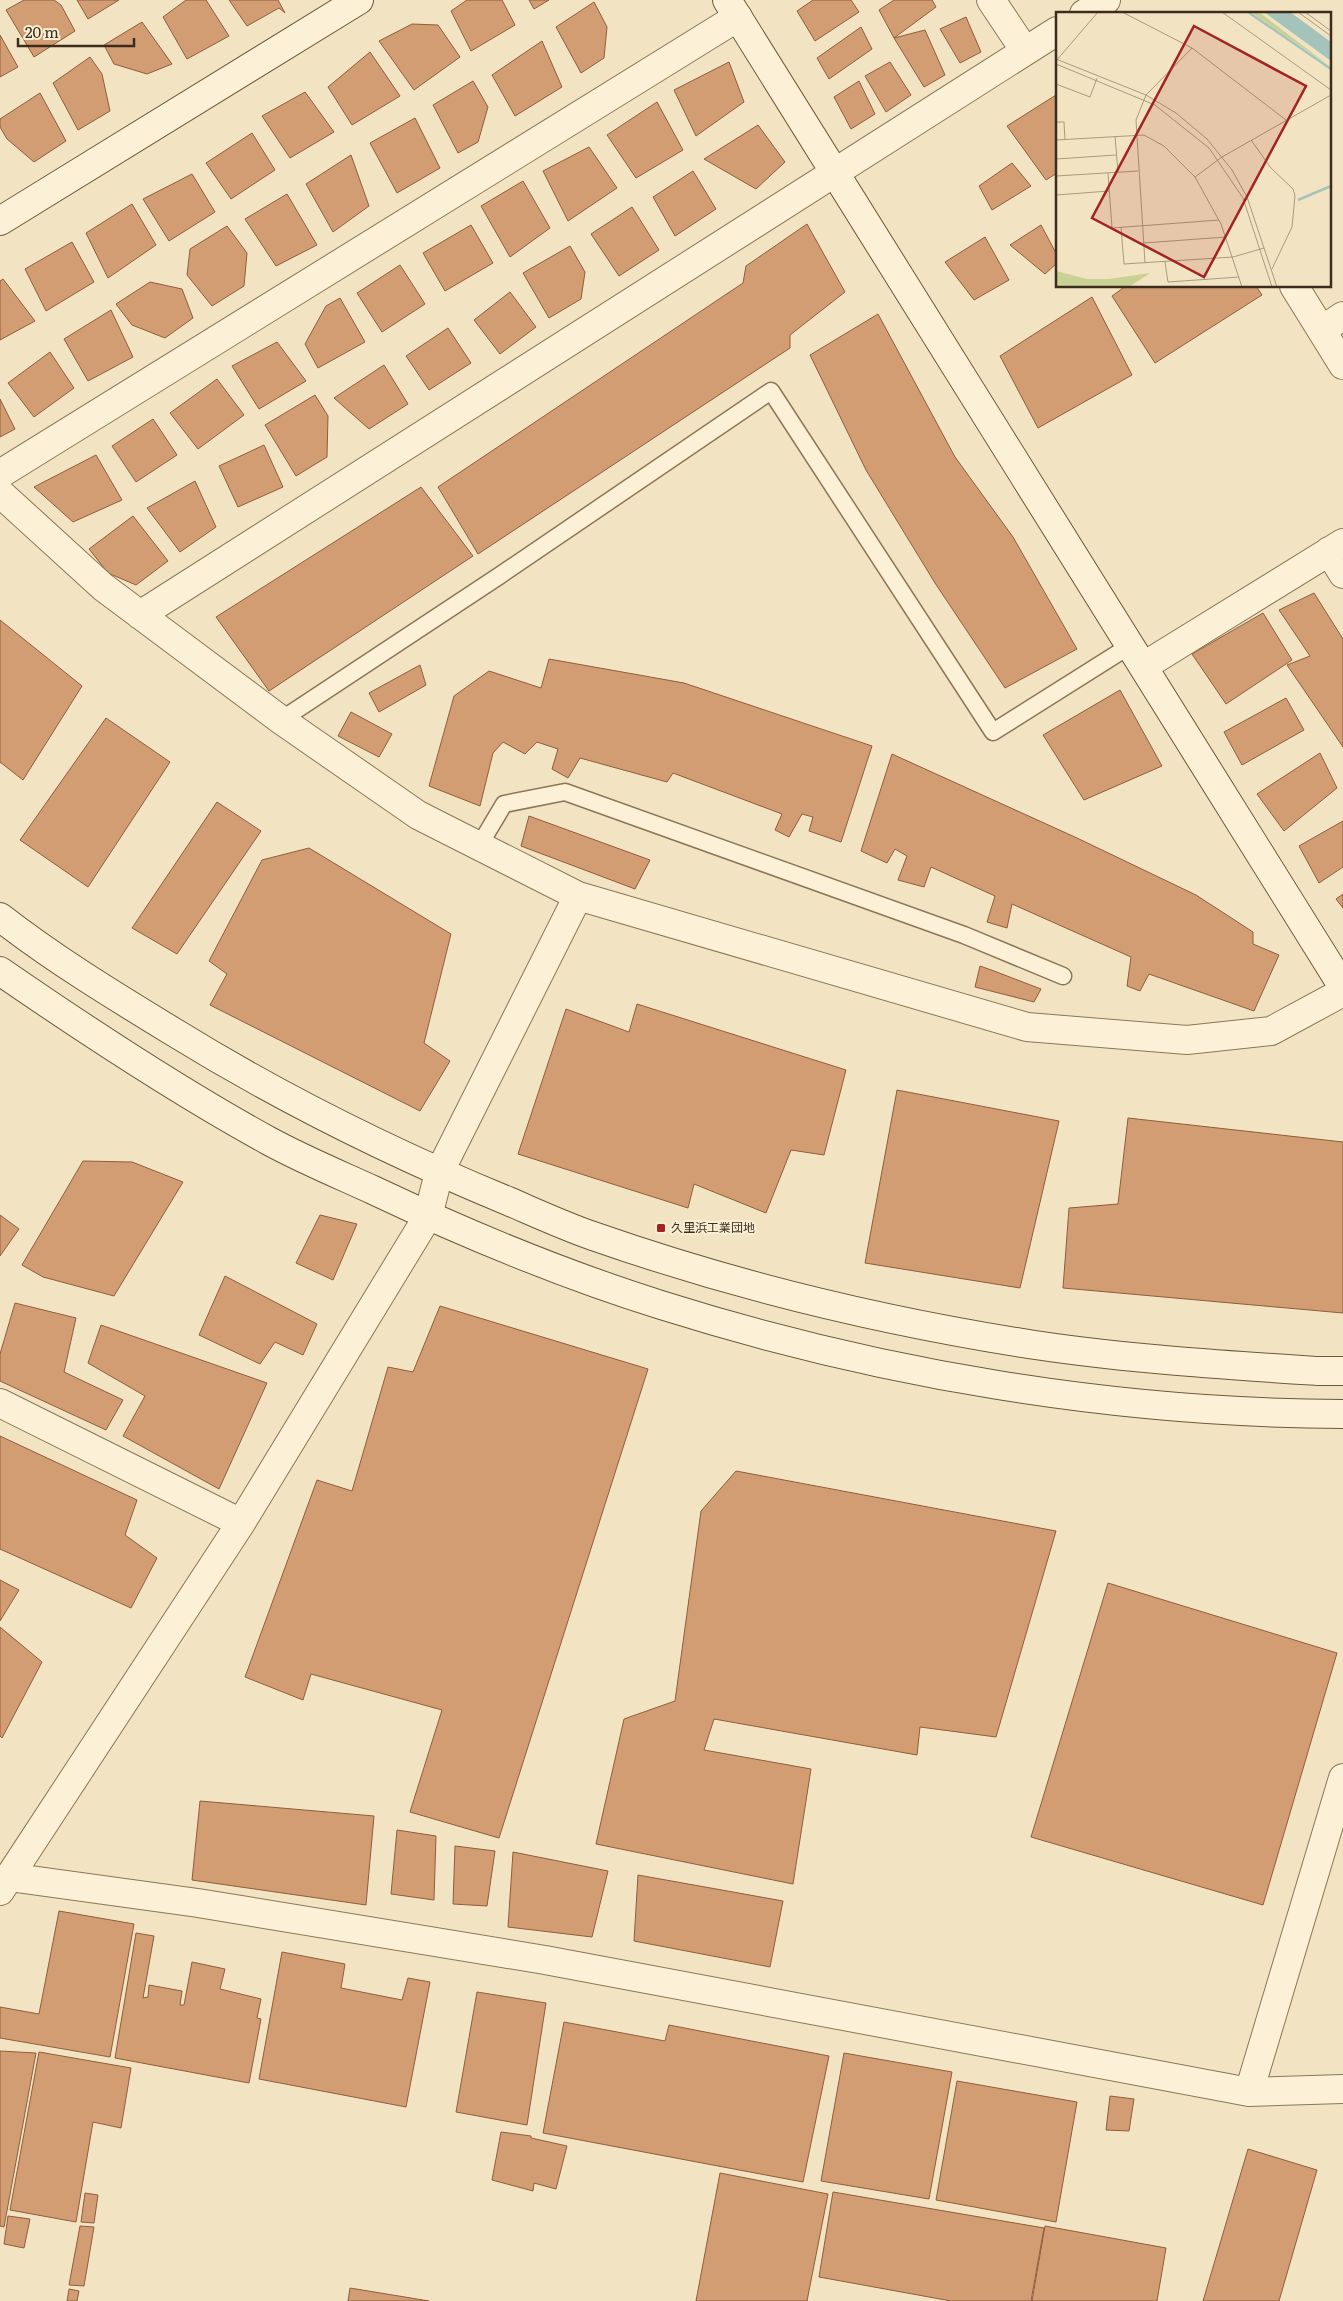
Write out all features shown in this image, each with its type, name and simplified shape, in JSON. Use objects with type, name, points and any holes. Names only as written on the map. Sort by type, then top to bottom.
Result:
[{"type":"street","points":[[0,221],[359,0]]},
{"type":"street","points":[[991,0],[1025,52]]},
{"type":"street","points":[[1087,12],[1106,0]]},
{"type":"street","points":[[1110,0],[1118,12]]},
{"type":"street","points":[[0,474],[733,9],[1138,655],[1343,988]]},
{"type":"street","points":[[140,615],[1056,32]]},
{"type":"street","points":[[1296,288],[1332,323],[1343,365]]},
{"type":"street","points":[[0,492],[103,587],[281,720],[418,815],[578,896],[1027,1026],[1186,1040],[1271,1031],[1343,992]]},
{"type":"street","points":[[1138,655],[1338,556]]},
{"type":"street","points":[[578,896],[439,1173],[428,1216],[241,1523],[4,1884],[198,1903],[545,1960],[1249,2092],[1343,2089]]},
{"type":"street","points":[[0,917],[122,1001],[207,1053],[297,1104],[439,1173],[592,1236],[746,1283],[888,1318],[1034,1345],[1152,1360],[1343,1371]]},
{"type":"street","points":[[0,971],[96,1037],[270,1142],[428,1216],[561,1271],[662,1306],[874,1362],[960,1378],[1080,1397],[1199,1408],[1343,1414]]},
{"type":"street","points":[[0,1403],[241,1523]]},
{"type":"street","points":[[1249,2092],[1343,1778]]},
{"type":"lane","points":[[281,720],[499,576],[772,391],[993,732],[1138,655]]},
{"type":"lane","points":[[479,846],[504,804],[565,792],[964,935],[1063,976]]},
{"type":"building","points":[[24,0],[54,0],[61,5],[75,31],[34,57],[6,10]]},
{"type":"building","points":[[77,0],[119,0],[88,19]]},
{"type":"building","points":[[186,0],[206,0],[229,36],[187,59],[163,17]]},
{"type":"building","points":[[229,0],[278,0],[285,13],[279,8],[247,26]]},
{"type":"building","points":[[467,0],[502,0],[515,25],[471,51],[451,11]]},
{"type":"building","points":[[529,0],[549,0],[534,9]]},
{"type":"building","points":[[813,0],[851,0],[859,12],[815,41],[797,11]]},
{"type":"building","points":[[894,0],[932,0],[936,7],[894,38],[879,10]]},
{"type":"building","points":[[594,2],[607,27],[604,58],[581,73],[556,27]]},
{"type":"building","points":[[966,17],[981,52],[960,63],[940,29]]},
{"type":"building","points":[[142,22],[172,64],[147,74],[114,64],[104,45]]},
{"type":"building","points":[[412,24],[438,25],[460,57],[414,90],[379,41]]},
{"type":"building","points":[[861,27],[872,49],[829,79],[817,58]]},
{"type":"building","points":[[925,30],[945,75],[924,87],[894,38]]},
{"type":"building","points":[[0,35],[18,67],[0,77]]},
{"type":"building","points":[[542,41],[562,87],[515,116],[492,75]]},
{"type":"building","points":[[370,52],[400,96],[352,125],[328,87]]},
{"type":"building","points":[[90,57],[102,74],[110,111],[78,130],[53,83]]},
{"type":"building","points":[[729,62],[744,102],[696,136],[674,90]]},
{"type":"building","points":[[890,62],[911,95],[886,112],[865,76]]},
{"type":"building","points":[[473,81],[488,107],[478,142],[458,153],[433,105]]},
{"type":"building","points":[[859,81],[875,114],[851,129],[834,97]]},
{"type":"building","points":[[305,92],[334,132],[290,158],[262,116]]},
{"type":"building","points":[[40,93],[66,141],[34,162],[7,139],[0,127],[0,119]]},
{"type":"building","points":[[1056,95],[1056,174],[1046,180],[1007,126]]},
{"type":"building","points":[[657,102],[683,150],[636,178],[607,135]]},
{"type":"building","points":[[415,118],[440,168],[397,193],[370,143]]},
{"type":"building","points":[[758,125],[785,162],[756,189],[704,159]]},
{"type":"building","points":[[252,133],[275,170],[231,199],[206,163]]},
{"type":"building","points":[[589,147],[617,188],[568,221],[543,171]]},
{"type":"building","points":[[351,155],[369,206],[333,232],[306,184]]},
{"type":"building","points":[[1012,163],[1031,186],[992,210],[979,186]]},
{"type":"building","points":[[693,171],[716,209],[675,236],[653,197]]},
{"type":"building","points":[[192,174],[215,212],[169,241],[143,199]]},
{"type":"building","points":[[523,181],[550,228],[510,257],[481,206]]},
{"type":"building","points":[[287,194],[317,245],[276,266],[245,219]]},
{"type":"building","points":[[132,204],[156,245],[108,278],[86,233]]},
{"type":"building","points":[[632,207],[659,250],[619,276],[591,234]]},
{"type":"building","points":[[807,224],[845,292],[790,335],[790,348],[478,554],[438,487],[743,283],[746,266]]},
{"type":"building","points":[[471,225],[493,263],[445,291],[423,253]]},
{"type":"building","points":[[1041,225],[1056,253],[1056,264],[1045,274],[1010,245]]},
{"type":"building","points":[[227,226],[247,253],[244,286],[212,306],[187,275],[190,249]]},
{"type":"building","points":[[985,237],[1009,280],[974,300],[945,262]]},
{"type":"building","points":[[72,242],[94,282],[46,311],[25,269]]},
{"type":"building","points":[[570,246],[585,272],[581,299],[549,318],[523,273]]},
{"type":"building","points":[[400,265],[425,304],[382,332],[357,293]]},
{"type":"building","points":[[3,279],[35,321],[0,340],[0,281]]},
{"type":"building","points":[[150,282],[182,289],[193,318],[165,338],[132,325],[116,304]]},
{"type":"building","points":[[1123,288],[1257,288],[1262,295],[1155,363],[1112,296]]},
{"type":"building","points":[[510,292],[536,327],[500,354],[474,320]]},
{"type":"building","points":[[1092,297],[1132,375],[1038,428],[1000,356]]},
{"type":"building","points":[[340,298],[365,342],[318,368],[305,344],[326,306]]},
{"type":"building","points":[[111,310],[133,357],[88,381],[64,339]]},
{"type":"building","points":[[878,314],[955,457],[1013,537],[1077,649],[1005,688],[935,583],[866,470],[810,355]]},
{"type":"building","points":[[448,328],[471,363],[429,390],[406,356]]},
{"type":"building","points":[[277,342],[306,381],[259,409],[232,366]]},
{"type":"building","points":[[50,352],[74,388],[34,417],[8,383]]},
{"type":"building","points":[[384,365],[408,404],[369,429],[334,398]]},
{"type":"building","points":[[217,379],[244,415],[198,449],[170,413]]},
{"type":"building","points":[[315,395],[328,416],[327,457],[296,476],[265,425]]},
{"type":"building","points":[[0,399],[15,429],[0,437]]},
{"type":"building","points":[[153,419],[177,455],[136,482],[112,446]]},
{"type":"building","points":[[264,445],[283,487],[238,507],[219,466]]},
{"type":"building","points":[[96,455],[122,500],[73,522],[34,487]]},
{"type":"building","points":[[195,481],[216,527],[180,552],[147,508]]},
{"type":"building","points":[[421,487],[473,556],[269,691],[216,617]]},
{"type":"building","points":[[133,516],[168,561],[136,585],[108,573],[89,549]]},
{"type":"building","points":[[1314,593],[1343,639],[1343,747],[1287,665],[1310,656],[1279,610]]},
{"type":"building","points":[[1263,613],[1292,660],[1226,704],[1192,654]]},
{"type":"building","points":[[0,620],[82,686],[23,780],[0,762]]},
{"type":"building","points":[[549,659],[684,683],[872,746],[841,842],[809,831],[813,817],[802,814],[789,837],[775,830],[782,814],[673,773],[667,782],[580,758],[568,778],[552,769],[558,749],[537,742],[525,754],[503,742],[493,753],[480,806],[429,786],[454,696],[489,671],[541,688]]},
{"type":"building","points":[[420,665],[426,685],[379,712],[369,693]]},
{"type":"building","points":[[1120,690],[1162,766],[1084,800],[1043,735]]},
{"type":"building","points":[[1286,698],[1304,730],[1242,765],[1224,732]]},
{"type":"building","points":[[351,712],[392,734],[379,757],[338,736]]},
{"type":"building","points":[[106,718],[170,762],[88,887],[20,840]]},
{"type":"building","points":[[1320,753],[1337,788],[1284,831],[1257,794]]},
{"type":"building","points":[[892,754],[1077,838],[1196,895],[1253,932],[1253,944],[1279,955],[1254,1011],[1149,974],[1140,991],[1127,986],[1131,957],[1012,904],[1007,928],[987,922],[995,896],[931,867],[924,887],[898,880],[907,856],[895,849],[887,863],[861,851]]},
{"type":"building","points":[[217,802],[261,831],[177,954],[132,928]]},
{"type":"building","points":[[529,816],[650,860],[635,889],[521,846]]},
{"type":"building","points":[[1343,821],[1343,867],[1319,883],[1299,846]]},
{"type":"building","points":[[309,848],[451,934],[424,1043],[450,1061],[420,1111],[210,1005],[227,974],[209,961],[262,860]]},
{"type":"building","points":[[1343,894],[1343,908],[1336,899]]},
{"type":"building","points":[[980,966],[1041,989],[1034,1002],[975,987]]},
{"type":"building","points":[[637,1004],[846,1070],[824,1155],[791,1150],[766,1213],[694,1184],[688,1208],[518,1154],[566,1009],[629,1032]]},
{"type":"building","points":[[897,1090],[1059,1121],[1020,1288],[865,1263]]},
{"type":"building","points":[[1128,1118],[1343,1142],[1343,1313],[1063,1288],[1069,1208],[1118,1204]]},
{"type":"building","points":[[83,1161],[132,1162],[183,1182],[114,1296],[43,1277],[22,1265]]},
{"type":"building","points":[[0,1215],[19,1229],[0,1256]]},
{"type":"building","points":[[320,1215],[357,1224],[333,1280],[296,1263]]},
{"type":"building","points":[[225,1276],[317,1324],[303,1355],[275,1342],[260,1364],[199,1335]]},
{"type":"building","points":[[15,1303],[76,1318],[64,1372],[123,1400],[106,1430],[0,1381],[0,1354]]},
{"type":"building","points":[[440,1306],[648,1369],[499,1838],[410,1812],[442,1710],[311,1674],[303,1700],[245,1677],[317,1480],[352,1491],[388,1367],[413,1372]]},
{"type":"building","points":[[101,1325],[267,1383],[219,1489],[123,1436],[145,1396],[88,1363]]},
{"type":"building","points":[[0,1436],[137,1500],[125,1535],[157,1558],[131,1608],[0,1549]]},
{"type":"building","points":[[736,1471],[1056,1531],[996,1737],[920,1727],[917,1755],[714,1719],[704,1750],[811,1769],[793,1884],[596,1844],[624,1719],[675,1701],[701,1511]]},
{"type":"building","points":[[0,1580],[19,1590],[0,1621]]},
{"type":"building","points":[[1108,1583],[1337,1653],[1263,1905],[1031,1837]]},
{"type":"building","points":[[0,1627],[42,1662],[2,1738],[0,1736]]},
{"type":"building","points":[[200,1801],[374,1816],[366,1905],[192,1880]]},
{"type":"building","points":[[397,1830],[436,1836],[434,1900],[391,1894]]},
{"type":"building","points":[[455,1846],[495,1851],[487,1906],[453,1904]]},
{"type":"building","points":[[513,1852],[608,1871],[592,1937],[508,1927]]},
{"type":"building","points":[[638,1875],[783,1901],[770,1967],[634,1941]]},
{"type":"building","points":[[59,1911],[134,1924],[110,2057],[0,2038],[0,2007],[39,2014]]},
{"type":"building","points":[[136,1933],[154,1936],[143,1998],[148,1997],[149,1985],[182,1991],[180,2005],[184,2005],[192,1962],[225,1969],[220,1989],[261,1999],[257,2018],[261,2019],[249,2083],[115,2058]]},
{"type":"building","points":[[282,1952],[345,1964],[341,1988],[402,2000],[408,1978],[430,1982],[406,2107],[259,2079]]},
{"type":"building","points":[[477,1992],[546,2003],[527,2125],[456,2112]]},
{"type":"building","points":[[564,2022],[665,2041],[669,2025],[829,2056],[803,2182],[543,2133]]},
{"type":"building","points":[[0,2051],[36,2053],[4,2227],[0,2226]]},
{"type":"building","points":[[39,2052],[131,2068],[121,2128],[93,2122],[76,2222],[10,2210]]},
{"type":"building","points":[[844,2053],[952,2072],[929,2199],[821,2181]]},
{"type":"building","points":[[957,2081],[1077,2102],[1056,2222],[936,2200]]},
{"type":"building","points":[[1110,2096],[1134,2099],[1129,2131],[1106,2130]]},
{"type":"building","points":[[501,2132],[531,2136],[531,2138],[567,2146],[556,2189],[534,2183],[533,2191],[492,2180]]},
{"type":"building","points":[[1248,2149],[1317,2170],[1279,2301],[1203,2301]]},
{"type":"building","points":[[720,2173],[828,2194],[807,2301],[696,2301]]},
{"type":"building","points":[[833,2192],[1044,2228],[1031,2301],[951,2301],[819,2277]]},
{"type":"building","points":[[85,2193],[98,2195],[94,2223],[81,2222]]},
{"type":"building","points":[[8,2216],[30,2219],[24,2248],[4,2244]]},
{"type":"building","points":[[80,2226],[94,2227],[84,2286],[69,2285]]},
{"type":"building","points":[[1045,2226],[1166,2248],[1157,2301],[1032,2301]]},
{"type":"building","points":[[350,2288],[429,2301],[348,2301]]},
{"type":"building","points":[[69,2289],[79,2291],[77,2301],[67,2301]]},
{"type":"place","name":"久里浜工業団地","points":[[661,1228]]}]
